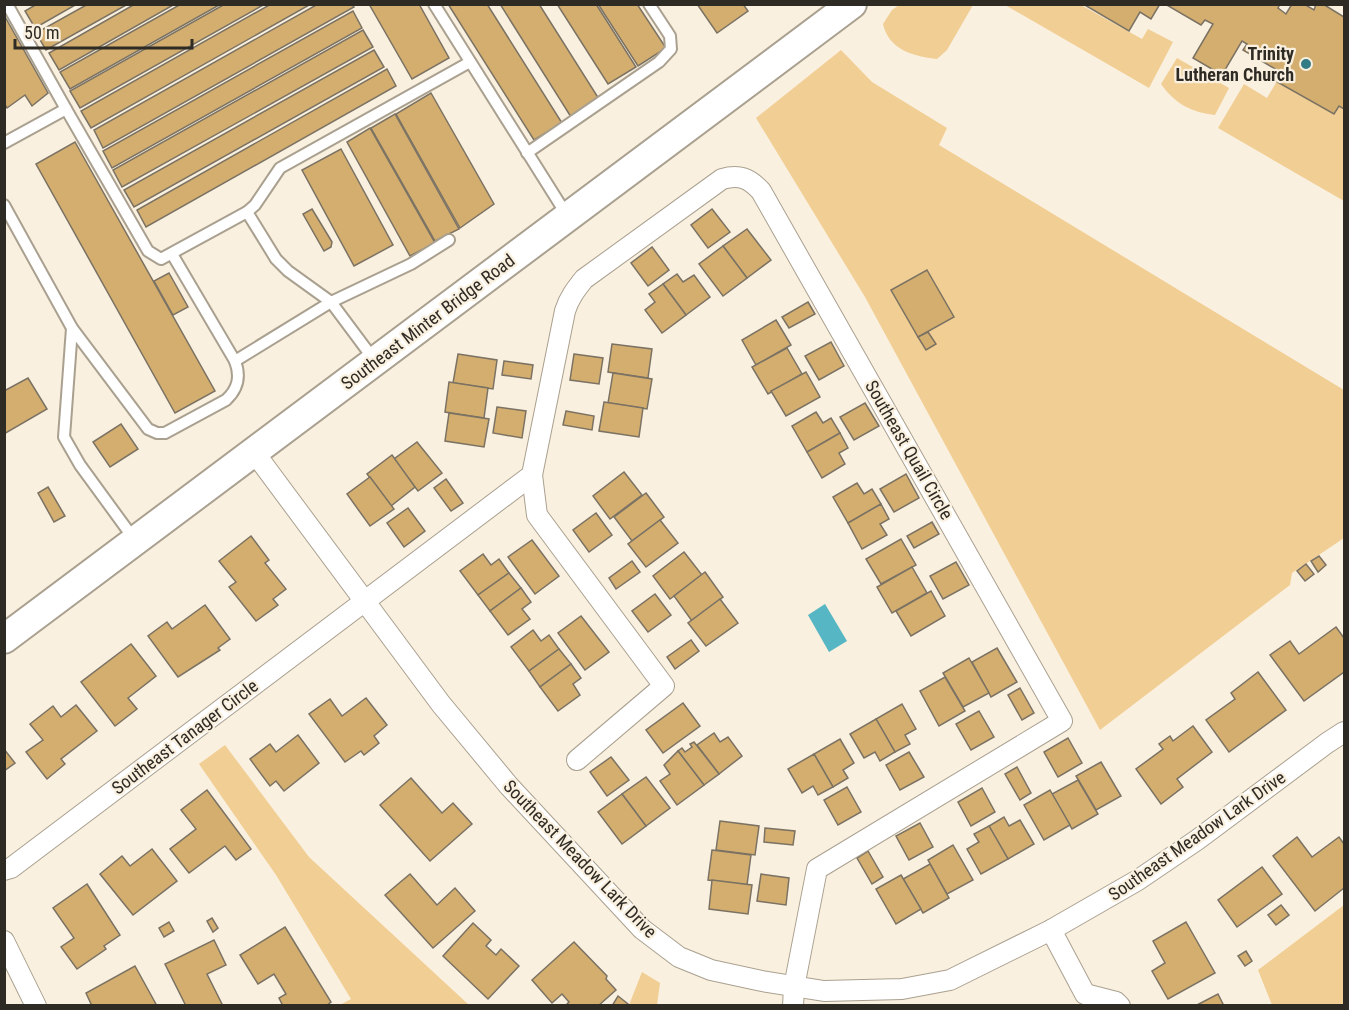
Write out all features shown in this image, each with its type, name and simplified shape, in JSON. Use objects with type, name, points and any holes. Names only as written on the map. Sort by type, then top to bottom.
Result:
[{"type":"main road","name":"Southeast Minter Bridge Road","points":[[4,639],[852,4]]},
{"type":"street","name":"Southeast Quail Circle","points":[[577,760],[664,686],[537,515],[532,475],[569,299],[584,279],[722,179],[733,176],[753,182],[761,191],[1062,722],[817,869],[794,996]]},
{"type":"street","name":"Southeast Meadow Lark Drive","points":[[254,452],[441,704],[509,786],[642,929],[679,957],[711,970],[794,996],[824,991],[902,989],[950,980],[1051,930],[1148,873],[1197,840],[1344,732]]},
{"type":"street","points":[[365,601],[532,475]]},
{"type":"street","name":"Southeast Tanager Circle","points":[[4,870],[11,868],[365,601]]},
{"type":"street","points":[[1051,930],[1082,1000],[1116,1002],[1120,1005]]},
{"type":"street","points":[[4,941],[36,1005]]},
{"type":"lane","points":[[6,4],[148,251],[161,259],[247,212],[255,205],[280,168],[470,62]]},
{"type":"lane","points":[[434,4],[568,217]]},
{"type":"lane","points":[[527,153],[659,62],[671,49],[670,36],[649,4]]},
{"type":"lane","points":[[4,143],[66,109]]},
{"type":"lane","points":[[4,205],[72,328],[148,429],[157,433],[173,430],[226,400],[234,393],[238,383],[235,361],[172,254]]},
{"type":"lane","points":[[247,212],[276,259],[288,271],[331,302],[375,362]]},
{"type":"lane","points":[[235,361],[331,302],[411,264],[449,240]]},
{"type":"lane","points":[[72,328],[64,437],[80,465],[135,541]]},
{"type":"shaded area","points":[[900,4],[973,5],[947,50],[937,59],[903,50],[896,46],[886,33],[883,24],[892,10]]},
{"type":"shaded area","points":[[1005,5],[1081,5],[1142,39],[1148,29],[1173,42],[1149,88]]},
{"type":"shaded area","points":[[841,50],[872,82],[947,128],[939,145],[1344,390],[1344,538],[1292,573],[1290,585],[1100,730],[865,297],[756,118]]},
{"type":"shaded area","points":[[1177,58],[1229,88],[1215,115],[1184,106],[1161,84]]},
{"type":"shaded area","points":[[1277,81],[1344,109],[1344,201],[1218,128],[1244,84],[1267,98]]},
{"type":"shaded area","points":[[225,745],[309,857],[469,1005],[340,1005],[351,999],[276,875],[199,764]]},
{"type":"shaded area","points":[[1344,905],[1344,1005],[1272,1005],[1258,970]]},
{"type":"shaded area","points":[[642,972],[660,983],[657,1005],[629,1005]]},
{"type":"water","points":[[825,604],[847,641],[829,652],[808,615]]},
{"type":"building","points":[[37,4],[77,4],[35,28],[25,11]]},
{"type":"building","points":[[88,4],[128,4],[46,50],[36,33]]},
{"type":"building","points":[[135,4],[175,4],[59,70],[49,53]]},
{"type":"building","points":[[181,4],[221,4],[70,89],[60,72]]},
{"type":"building","points":[[225,4],[265,4],[80,108],[70,91]]},
{"type":"building","points":[[271,4],[311,4],[91,128],[81,111]]},
{"type":"building","points":[[318,4],[352,4],[354,7],[103,148],[94,130]]},
{"type":"building","points":[[369,4],[419,4],[449,58],[412,79]]},
{"type":"building","points":[[448,4],[487,4],[562,123],[534,140]]},
{"type":"building","points":[[500,4],[539,4],[599,99],[571,117]]},
{"type":"building","points":[[557,4],[596,4],[636,67],[608,84]]},
{"type":"building","points":[[598,4],[637,4],[666,48],[638,66]]},
{"type":"building","points":[[697,4],[743,4],[748,11],[717,33]]},
{"type":"building","name":"Trinity Lutheran Church","points":[[1083,4],[1160,4],[1151,19],[1140,12],[1129,31]]},
{"type":"building","name":"Trinity Lutheran Church","points":[[1165,4],[1280,4],[1278,8],[1286,14],[1292,4],[1304,4],[1314,10],[1316,4],[1323,4],[1344,17],[1344,109],[1339,106],[1334,114],[1272,79],[1277,70],[1243,50],[1247,44],[1242,41],[1222,75],[1193,58],[1213,24],[1205,20],[1201,25]]},
{"type":"building","points":[[353,11],[362,28],[112,168],[103,151]]},
{"type":"building","points":[[4,15],[48,93],[32,106],[25,95],[7,108],[4,103]]},
{"type":"building","points":[[363,30],[373,47],[122,187],[113,170]]},
{"type":"building","points":[[374,50],[384,67],[134,207],[124,190]]},
{"type":"building","points":[[387,69],[396,86],[146,227],[137,210]]},
{"type":"building","points":[[431,93],[494,204],[460,228],[396,114]]},
{"type":"building","points":[[395,114],[459,229],[435,241],[371,128]]},
{"type":"building","points":[[370,128],[435,243],[410,256],[347,142]]},
{"type":"building","points":[[75,142],[215,391],[175,413],[36,164]]},
{"type":"building","points":[[341,149],[393,245],[354,266],[302,170]]},
{"type":"building","points":[[312,209],[332,242],[331,247],[324,251],[303,214]]},
{"type":"building","points":[[712,209],[730,232],[708,248],[691,225]]},
{"type":"building","points":[[747,229],[771,260],[747,278],[723,246]]},
{"type":"building","points":[[723,246],[747,278],[723,296],[699,264]]},
{"type":"building","points":[[652,247],[669,270],[648,286],[631,263]]},
{"type":"building","points":[[927,270],[954,317],[918,337],[891,290]]},
{"type":"building","points":[[169,273],[188,307],[173,315],[154,281]]},
{"type":"building","points":[[677,274],[683,282],[694,275],[710,297],[686,315],[663,284]]},
{"type":"building","points":[[663,284],[686,315],[662,333],[645,310],[655,302],[649,294]]},
{"type":"building","points":[[808,302],[815,314],[789,328],[782,317]]},
{"type":"building","points":[[776,320],[791,345],[756,365],[742,340]]},
{"type":"building","points":[[928,332],[936,344],[926,350],[918,337]]},
{"type":"building","points":[[831,342],[844,366],[819,380],[805,356]]},
{"type":"building","points":[[612,344],[652,349],[648,378],[608,372]]},
{"type":"building","points":[[787,348],[802,374],[768,394],[752,367]]},
{"type":"building","points":[[458,354],[497,360],[493,389],[453,383]]},
{"type":"building","points":[[574,354],[603,358],[599,384],[570,380]]},
{"type":"building","points":[[504,361],[533,365],[531,379],[502,375]]},
{"type":"building","points":[[806,372],[820,397],[786,416],[771,391]]},
{"type":"building","points":[[613,373],[652,379],[647,409],[608,403]]},
{"type":"building","points":[[28,378],[47,409],[4,434],[4,391]]},
{"type":"building","points":[[449,382],[488,388],[484,418],[445,412]]},
{"type":"building","points":[[604,402],[643,408],[639,437],[599,431]]},
{"type":"building","points":[[865,403],[879,426],[854,440],[840,417]]},
{"type":"building","points":[[497,407],[526,411],[522,438],[493,433]]},
{"type":"building","points":[[566,411],[594,416],[592,430],[563,425]]},
{"type":"building","points":[[816,412],[823,423],[831,418],[840,433],[807,452],[792,426]]},
{"type":"building","points":[[449,413],[489,419],[484,447],[445,441]]},
{"type":"building","points":[[121,424],[138,449],[110,467],[93,442]]},
{"type":"building","points":[[840,433],[848,448],[839,453],[845,464],[822,478],[807,452]]},
{"type":"building","points":[[417,442],[442,473],[418,491],[394,459]]},
{"type":"building","points":[[392,455],[415,487],[391,506],[367,474]]},
{"type":"building","points":[[624,472],[642,495],[610,519],[593,496]]},
{"type":"building","points":[[906,474],[919,498],[894,512],[880,489]]},
{"type":"building","points":[[370,477],[394,509],[370,526],[347,494]]},
{"type":"building","points":[[446,479],[463,503],[451,511],[434,488]]},
{"type":"building","points":[[857,483],[864,494],[872,489],[881,504],[848,523],[833,497]]},
{"type":"building","points":[[48,487],[65,516],[54,522],[38,493]]},
{"type":"building","points":[[646,493],[664,517],[632,541],[614,517]]},
{"type":"building","points":[[881,504],[889,519],[880,524],[887,535],[862,549],[848,523]]},
{"type":"building","points":[[408,508],[425,531],[404,547],[387,523]]},
{"type":"building","points":[[596,513],[612,535],[589,552],[573,530]]},
{"type":"building","points":[[660,520],[678,543],[646,567],[628,544]]},
{"type":"building","points":[[932,522],[939,534],[914,548],[907,536]]},
{"type":"building","points":[[251,536],[269,560],[265,563],[286,589],[273,599],[278,605],[256,621],[229,587],[236,582],[219,561]]},
{"type":"building","points":[[901,539],[916,565],[881,584],[866,559]]},
{"type":"building","points":[[532,540],[559,576],[535,594],[508,557]]},
{"type":"building","points":[[684,552],[702,575],[670,599],[653,576]]},
{"type":"building","points":[[483,554],[491,565],[499,559],[509,573],[478,595],[460,571]]},
{"type":"building","points":[[1319,556],[1326,565],[1318,572],[1311,561]]},
{"type":"building","points":[[632,561],[640,572],[616,589],[609,578]]},
{"type":"building","points":[[956,562],[969,585],[943,599],[930,576]]},
{"type":"building","points":[[1306,564],[1314,574],[1305,581],[1297,571]]},
{"type":"building","points":[[912,567],[927,593],[892,613],[877,587]]},
{"type":"building","points":[[705,572],[723,597],[692,621],[674,596]]},
{"type":"building","points":[[509,573],[521,588],[490,611],[478,595]]},
{"type":"building","points":[[521,588],[531,602],[522,609],[530,619],[508,635],[490,611]]},
{"type":"building","points":[[931,591],[945,616],[911,636],[896,611]]},
{"type":"building","points":[[655,594],[671,615],[648,632],[632,611]]},
{"type":"building","points":[[720,599],[738,623],[706,646],[688,623]]},
{"type":"building","points":[[205,605],[230,639],[218,648],[220,650],[178,677],[148,636],[167,622],[172,629]]},
{"type":"building","points":[[581,616],[609,652],[585,670],[558,633]]},
{"type":"building","points":[[1336,627],[1344,638],[1344,672],[1304,701],[1270,655],[1290,641],[1299,654]]},
{"type":"building","points":[[533,630],[541,641],[549,635],[559,649],[529,671],[511,647]]},
{"type":"building","points":[[691,640],[699,651],[675,669],[667,657]]},
{"type":"building","points":[[131,644],[156,676],[128,698],[137,709],[115,726],[81,682]]},
{"type":"building","points":[[997,648],[1017,682],[991,697],[972,662]]},
{"type":"building","points":[[559,649],[571,664],[540,687],[529,671]]},
{"type":"building","points":[[969,658],[989,693],[963,707],[943,673]]},
{"type":"building","points":[[571,664],[581,678],[573,684],[580,695],[558,711],[540,687]]},
{"type":"building","points":[[1258,672],[1286,710],[1229,752],[1206,720],[1235,699],[1231,693]]},
{"type":"building","points":[[945,677],[965,711],[939,726],[920,691]]},
{"type":"building","points":[[1020,688],[1034,713],[1022,720],[1008,695]]},
{"type":"building","points":[[366,698],[387,725],[374,736],[379,743],[364,755],[361,751],[345,762],[309,714],[330,699],[342,716]]},
{"type":"building","points":[[683,703],[700,726],[663,753],[646,730]]},
{"type":"building","points":[[902,704],[916,729],[905,735],[910,744],[895,752],[876,719]]},
{"type":"building","points":[[76,705],[97,731],[61,759],[65,764],[47,779],[26,752],[43,740],[30,724],[53,706],[61,717]]},
{"type":"building","points":[[979,711],[994,737],[971,750],[956,724]]},
{"type":"building","points":[[876,719],[895,752],[880,761],[875,752],[864,758],[850,734]]},
{"type":"building","points":[[1193,726],[1212,752],[1177,779],[1183,787],[1161,804],[1136,769],[1163,749],[1159,744],[1170,736],[1173,741]]},
{"type":"building","points":[[714,733],[720,742],[728,737],[742,756],[719,774],[697,745]]},
{"type":"building","points":[[298,735],[319,763],[284,791],[276,781],[270,786],[250,759],[270,744],[276,752]]},
{"type":"building","points":[[1068,738],[1082,763],[1058,777],[1044,752]]},
{"type":"building","points":[[840,739],[854,763],[843,770],[848,778],[833,787],[814,754]]},
{"type":"building","points":[[694,742],[719,774],[704,785],[678,751],[682,748],[685,752],[692,747],[690,744]]},
{"type":"building","points":[[4,749],[15,763],[4,771]]},
{"type":"building","points":[[678,751],[704,785],[677,805],[660,781],[670,774],[664,765]]},
{"type":"building","points":[[909,752],[924,777],[900,790],[886,765]]},
{"type":"building","points":[[814,754],[833,787],[818,795],[813,786],[802,793],[788,769]]},
{"type":"building","points":[[611,757],[629,780],[607,796],[590,772]]},
{"type":"building","points":[[1101,762],[1121,796],[1096,810],[1076,776]]},
{"type":"building","points":[[1017,767],[1031,793],[1020,800],[1005,774]]},
{"type":"building","points":[[646,777],[670,808],[646,826],[622,794]]},
{"type":"building","points":[[411,778],[442,813],[453,803],[472,824],[430,861],[380,805]]},
{"type":"building","points":[[1078,780],[1098,814],[1072,829],[1052,794]]},
{"type":"building","points":[[847,787],[861,812],[838,825],[824,800]]},
{"type":"building","points":[[982,788],[995,812],[971,826],[958,802]]},
{"type":"building","points":[[207,790],[251,849],[236,860],[225,846],[189,873],[170,849],[196,829],[181,810]]},
{"type":"building","points":[[1050,790],[1070,825],[1044,840],[1024,805]]},
{"type":"building","points":[[622,794],[646,826],[622,844],[598,812]]},
{"type":"building","points":[[1004,817],[1009,826],[1020,820],[1034,844],[1008,859],[989,826]]},
{"type":"building","points":[[720,821],[759,826],[755,855],[716,850]]},
{"type":"building","points":[[920,823],[933,847],[909,860],[896,836]]},
{"type":"building","points":[[989,826],[1008,859],[981,874],[967,849],[979,842],[974,834]]},
{"type":"building","points":[[765,828],[795,831],[793,845],[764,842]]},
{"type":"building","points":[[1297,837],[1312,857],[1339,837],[1344,844],[1344,888],[1315,911],[1273,856]]},
{"type":"building","points":[[953,845],[973,880],[947,894],[928,860]]},
{"type":"building","points":[[152,849],[177,881],[133,915],[100,874],[122,856],[130,866]]},
{"type":"building","points":[[712,850],[751,855],[747,885],[708,880]]},
{"type":"building","points":[[868,851],[883,877],[872,884],[857,858]]},
{"type":"building","points":[[930,864],[949,898],[923,913],[903,879]]},
{"type":"building","points":[[1262,867],[1282,894],[1237,927],[1218,900]]},
{"type":"building","points":[[410,874],[437,905],[455,888],[475,911],[433,948],[385,895]]},
{"type":"building","points":[[761,874],[789,878],[786,905],[757,901]]},
{"type":"building","points":[[901,875],[921,909],[896,924],[876,889]]},
{"type":"building","points":[[712,880],[752,885],[748,914],[709,909]]},
{"type":"building","points":[[87,884],[120,935],[104,946],[106,949],[77,969],[61,947],[74,938],[53,908]]},
{"type":"building","points":[[1281,905],[1289,915],[1276,925],[1268,915]]},
{"type":"building","points":[[212,918],[218,928],[213,932],[207,921]]},
{"type":"building","points":[[169,922],[174,931],[164,937],[159,928]]},
{"type":"building","points":[[1186,922],[1215,973],[1168,999],[1152,971],[1165,963],[1153,941]]},
{"type":"building","points":[[473,923],[491,940],[486,946],[496,955],[501,949],[519,966],[488,999],[443,956]]},
{"type":"building","points":[[285,927],[331,1002],[326,1006],[283,1006],[279,998],[286,994],[274,974],[258,984],[240,955]]},
{"type":"building","points":[[214,940],[226,965],[207,974],[223,1006],[186,1006],[165,964]]},
{"type":"building","points":[[574,942],[607,976],[606,979],[616,990],[598,1006],[565,1006],[569,1002],[562,994],[552,1003],[532,980]]},
{"type":"building","points":[[1246,951],[1252,961],[1245,966],[1238,956]]},
{"type":"building","points":[[135,966],[157,1006],[92,1006],[86,993]]},
{"type":"building","points":[[1218,994],[1224,1006],[1195,1006]]},
{"type":"building","points":[[618,996],[628,1004],[627,1006],[612,1006]]},
{"type":"place","name":"Trinity Lutheran Church","points":[[1306,64]]}]
